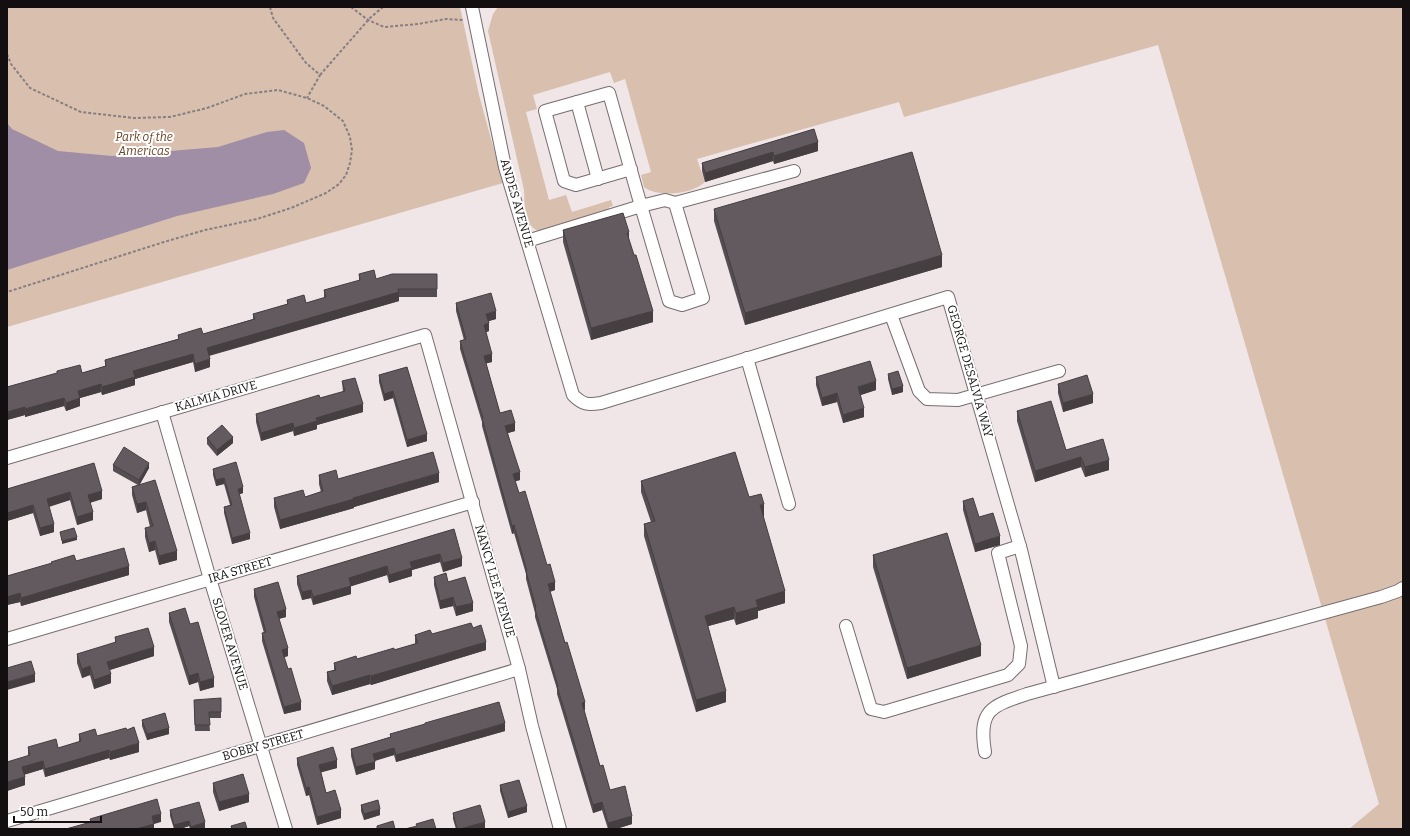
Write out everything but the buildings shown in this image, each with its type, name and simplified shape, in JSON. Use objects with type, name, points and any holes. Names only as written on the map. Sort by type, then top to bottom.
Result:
[{"type":"street","name":"ANDES AVENUE","points":[[473,10],[505,167],[573,395]]},
{"type":"street","points":[[631,169],[576,185],[564,181],[545,111],[609,93],[631,169],[641,206],[669,301],[682,305],[703,298],[675,203]]},
{"type":"street","points":[[577,102],[598,179]]},
{"type":"street","points":[[527,240],[641,206],[665,200],[675,203],[794,171]]},
{"type":"street","name":"GEORGE DESALVIA WAY","points":[[573,395],[580,402],[590,405],[601,403],[948,297],[1020,546],[1054,687]]},
{"type":"street","points":[[891,315],[919,391],[927,399],[958,400],[1059,371]]},
{"type":"street","name":"KALMIA DRIVE","points":[[7,458],[425,335]]},
{"type":"street","name":"NANCY LEE AVENUE","points":[[425,335],[519,669],[532,726],[560,829]]},
{"type":"street","points":[[747,358],[789,504]]},
{"type":"street","name":"SLOVER AVENUE","points":[[162,412],[210,579],[286,829]]},
{"type":"street","name":"IRA STREET","points":[[7,639],[473,502]]},
{"type":"street","points":[[846,626],[871,709],[884,712],[1008,675],[1019,664],[1021,646],[998,553],[1020,546]]},
{"type":"street","points":[[985,752],[982,736],[986,717],[992,709],[1005,702],[1054,687],[1374,600],[1402,590]]},
{"type":"street","name":"BOBBY STREET","points":[[7,821],[519,669]]},
{"type":"path","points":[[270,7],[273,18],[306,63],[320,75]]},
{"type":"path","points":[[351,7],[368,20],[384,27],[418,24],[446,19],[460,20],[473,10]]},
{"type":"path","points":[[307,98],[320,75],[368,20],[383,7]]},
{"type":"path","points":[[7,54],[11,64],[30,88],[81,112],[134,118],[170,117],[207,108],[245,94],[278,90],[307,98],[324,106],[342,121],[350,137],[352,150],[350,164],[346,175],[339,184],[326,193],[291,208],[257,219],[206,230],[164,242],[7,292]]},
{"type":"green space","name":"Park of the Americas","points":[[7,7],[460,7],[479,95],[503,183],[7,327]]},
{"type":"green space","points":[[498,7],[1403,7],[1403,829],[1349,829],[1379,804],[1158,45],[904,117],[899,102],[697,159],[705,182],[700,186],[684,192],[675,193],[658,193],[644,187],[641,175],[651,172],[625,79],[614,83],[610,72],[533,95],[537,109],[526,112],[549,200],[566,195],[572,212],[611,200],[613,206],[609,207],[609,209],[538,231],[533,228],[527,219],[524,190],[488,31],[493,14]]},
{"type":"shaded area","points":[[7,123],[12,129],[58,151],[112,156],[218,147],[267,132],[284,130],[304,143],[311,168],[304,183],[273,194],[177,216],[7,270]]}]
